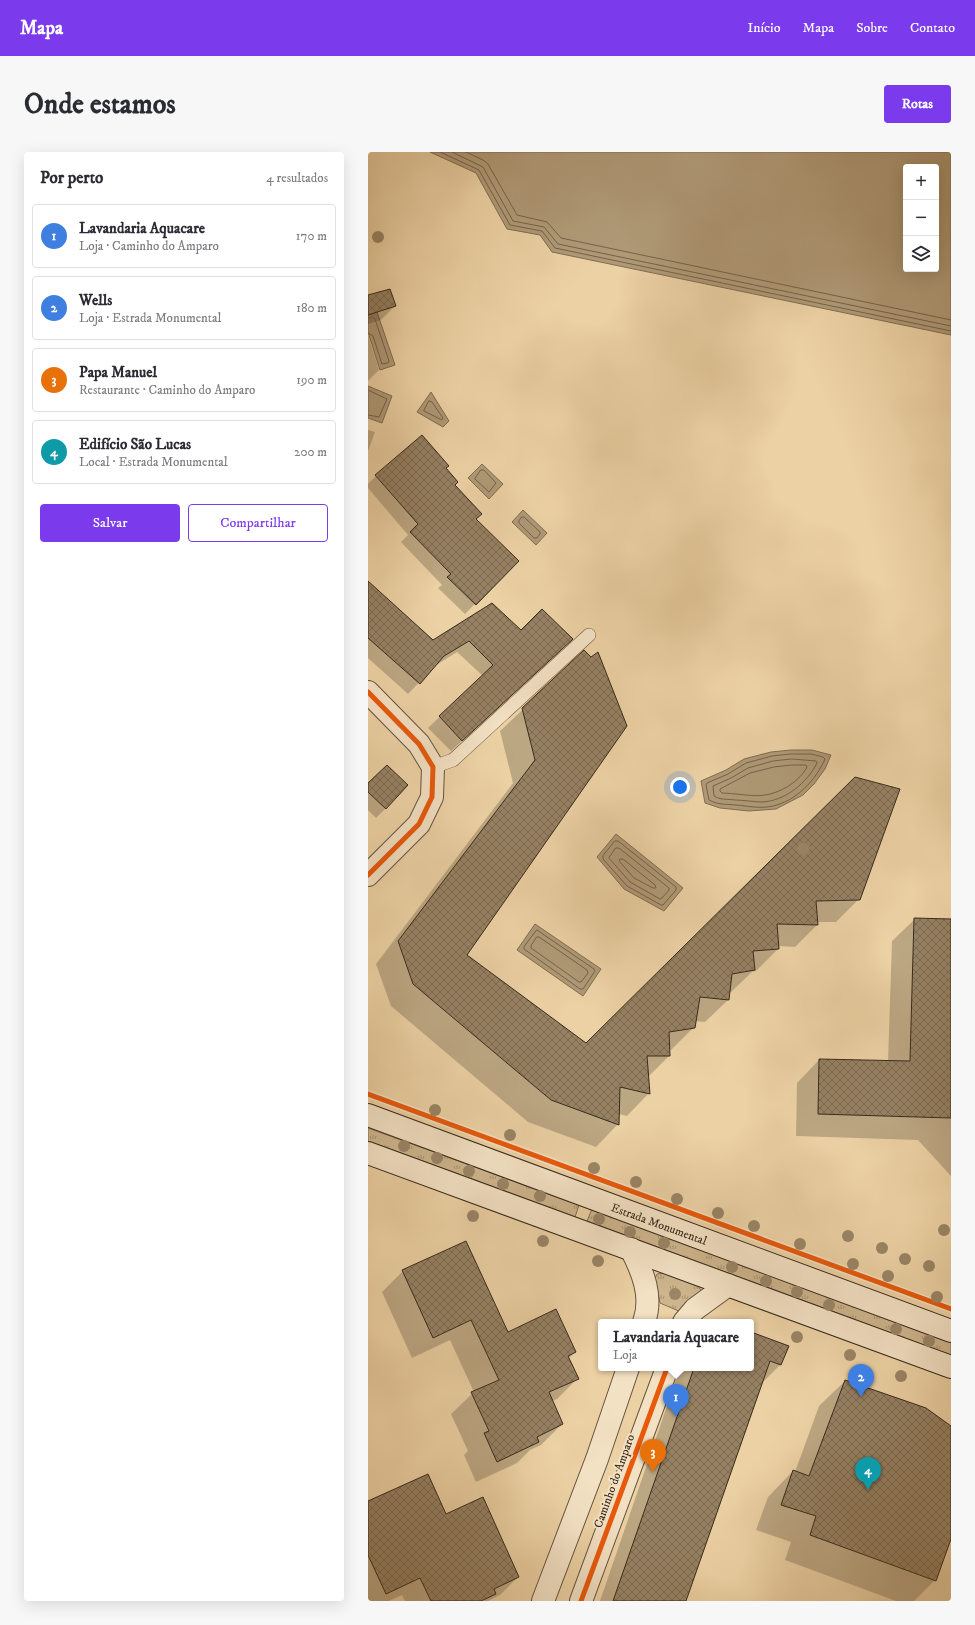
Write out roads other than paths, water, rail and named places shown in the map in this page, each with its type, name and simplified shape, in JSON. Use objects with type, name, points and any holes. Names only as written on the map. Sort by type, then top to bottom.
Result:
[{"type":"main road","points":[[368,692],[419,744],[433,767],[432,797],[419,824],[368,875]]},
{"type":"main road","name":"Estrada Monumental","points":[[368,1116],[951,1331]]},
{"type":"main road","points":[[368,1153],[951,1367]]},
{"type":"main road","points":[[631,1249],[641,1269],[647,1291],[648,1311],[645,1319]]},
{"type":"main road","points":[[687,1319],[695,1309],[728,1285]]},
{"type":"main road","name":"Caminho do Amparo","points":[[543,1601],[597,1459],[627,1371]]},
{"type":"main road","name":"Caminho do Amparo","points":[[581,1601],[666,1371]]},
{"type":"lane","points":[[433,767],[452,760],[589,635]]},
{"type":"water","points":[[430,152],[951,152],[951,335],[552,252],[540,235],[507,229],[476,173]]},
{"type":"water","points":[[377,312],[395,365],[380,370],[368,332],[368,315]]},
{"type":"water","points":[[368,386],[392,396],[382,423],[368,418]]},
{"type":"water","points":[[431,392],[449,421],[443,427],[417,412]]},
{"type":"water","points":[[482,464],[503,484],[489,499],[468,478]]},
{"type":"water","points":[[523,510],[547,533],[536,545],[512,522]]},
{"type":"water","points":[[812,750],[831,755],[825,769],[814,784],[803,795],[776,809],[749,811],[720,808],[705,803],[701,781],[726,770],[744,759],[771,752]]},
{"type":"water","points":[[616,834],[683,888],[664,911],[624,889],[597,857]]},
{"type":"water","points":[[535,924],[601,969],[583,996],[517,950]]},
{"type":"place","name":"Wells","points":[[861,1397]]},
{"type":"place","name":"Lavandaria Aquacare","points":[[676,1417]]},
{"type":"place","name":"Papa Manuel","points":[[653,1472]]},
{"type":"place","name":"Edifício São Lucas","points":[[868,1490]]}]
